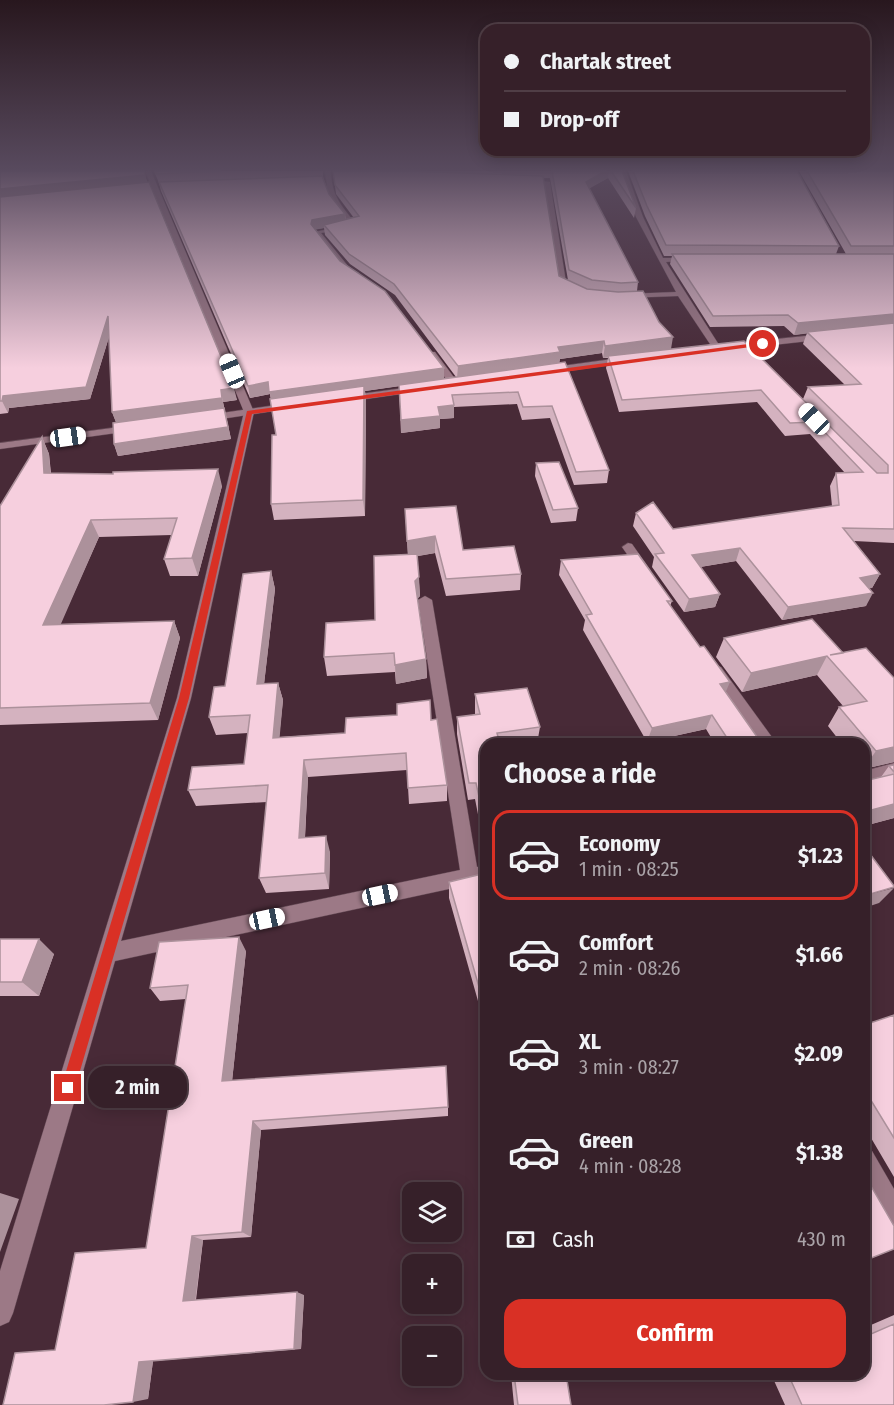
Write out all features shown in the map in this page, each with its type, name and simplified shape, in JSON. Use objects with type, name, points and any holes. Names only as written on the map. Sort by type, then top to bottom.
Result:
[{"type":"street","points":[[0,1313],[184,698],[249,412],[176,237]]},
{"type":"street","points":[[321,237],[345,268],[363,280]]},
{"type":"street","points":[[555,237],[562,283],[567,290],[581,296]]},
{"type":"street","points":[[650,237],[679,294],[717,348]]},
{"type":"street","points":[[663,260],[699,260]]},
{"type":"street","points":[[612,296],[679,294]]},
{"type":"street","points":[[705,350],[835,336]]},
{"type":"street","points":[[426,346],[454,384]]},
{"type":"street","points":[[742,346],[750,354]]},
{"type":"street","points":[[533,373],[637,359]]},
{"type":"street","points":[[442,386],[465,383]]},
{"type":"street","points":[[329,401],[431,387]]},
{"type":"street","points":[[201,418],[306,404]]},
{"type":"street","points":[[0,446],[142,427]]},
{"type":"street","points":[[628,547],[655,585]]},
{"type":"street","points":[[109,953],[478,874],[425,600]]},
{"type":"street","points":[[708,660],[765,738]]},
{"type":"street","points":[[870,776],[894,770]]},
{"type":"street","points":[[870,1170],[894,1213]]},
{"type":"building","points":[[0,237],[172,237],[234,388],[221,390],[222,398],[112,412],[108,316],[86,387],[3,396],[0,401]]},
{"type":"building","points":[[183,237],[321,237],[340,261],[385,291],[444,368],[269,392],[268,382],[248,386]]},
{"type":"building","points":[[334,237],[553,237],[559,276],[587,289],[618,292],[643,291],[659,322],[673,337],[605,346],[604,341],[558,347],[560,352],[458,366],[394,284],[349,254]]},
{"type":"building","points":[[563,237],[614,237],[638,282],[592,280],[569,270]]},
{"type":"building","points":[[662,237],[834,237],[839,246],[666,245]]},
{"type":"building","points":[[845,237],[894,237],[894,246],[851,246]]},
{"type":"building","points":[[672,254],[894,254],[894,314],[798,323],[788,315],[713,316]]},
{"type":"building","points":[[894,323],[894,529],[843,528],[880,574],[860,578],[873,593],[788,607],[740,548],[692,555],[720,594],[689,599],[655,554],[664,553],[636,513],[653,502],[673,529],[839,505],[836,473],[863,472],[815,422],[790,423],[761,390],[622,400],[608,356],[744,341],[877,473],[888,473],[888,465],[808,387],[861,384],[807,332]]},
{"type":"building","points":[[565,362],[609,470],[576,472],[552,406],[523,407],[518,392],[452,395],[454,405],[438,407],[440,416],[401,420],[399,385]]},
{"type":"building","points":[[364,386],[363,500],[271,504],[272,435],[276,435],[270,399]]},
{"type":"building","points":[[224,408],[228,427],[114,444],[113,423]]},
{"type":"building","points":[[42,437],[44,473],[113,474],[113,472],[218,469],[192,558],[164,559],[177,518],[91,520],[43,625],[174,621],[150,703],[0,708],[0,506]]},
{"type":"building","points":[[559,462],[578,508],[553,510],[536,463]]},
{"type":"building","points":[[456,506],[463,550],[514,546],[521,574],[446,579],[435,536],[407,541],[405,509]]},
{"type":"building","points":[[417,554],[419,577],[415,581],[426,659],[395,665],[394,653],[324,657],[326,623],[375,620],[374,556]]},
{"type":"building","points":[[638,554],[672,601],[667,601],[700,647],[704,646],[730,682],[720,684],[758,738],[727,738],[712,715],[652,728],[586,615],[592,614],[561,560]]},
{"type":"building","points":[[271,571],[257,684],[278,683],[273,738],[345,733],[346,718],[397,715],[397,704],[430,700],[431,720],[437,719],[447,785],[408,788],[406,753],[304,760],[299,838],[326,836],[325,873],[259,878],[268,785],[188,790],[192,767],[244,764],[250,715],[209,717],[214,687],[225,686],[243,574]]},
{"type":"building","points":[[812,619],[843,653],[866,648],[894,678],[894,747],[876,751],[870,744],[870,738],[865,738],[839,707],[867,701],[827,656],[751,673],[724,638]]},
{"type":"building","points":[[527,688],[540,727],[497,733],[498,738],[480,738],[480,801],[476,783],[469,783],[457,717],[480,714],[475,694]]},
{"type":"building","points":[[894,774],[894,804],[870,810],[870,780]]},
{"type":"building","points":[[870,854],[894,886],[870,894]]},
{"type":"building","points":[[480,874],[480,987],[479,987],[449,882]]},
{"type":"building","points":[[239,937],[222,1081],[446,1066],[448,1107],[253,1121],[242,1232],[192,1236],[183,1301],[297,1292],[294,1349],[139,1362],[133,1402],[104,1405],[3,1405],[15,1353],[55,1350],[75,1253],[146,1248],[188,985],[150,988],[159,942]]},
{"type":"building","points":[[0,939],[39,939],[22,982],[0,982]]},
{"type":"building","points":[[894,1015],[894,1138],[870,1099],[870,1023]]},
{"type":"building","points":[[870,1184],[894,1226],[894,1249],[870,1259]]},
{"type":"building","points":[[894,1324],[894,1405],[802,1405],[791,1380],[870,1380],[870,1334]]},
{"type":"building","points":[[515,1380],[567,1380],[571,1405],[518,1405]]},
{"type":"route","points":[[68,1088],[184,698],[249,412],[717,348],[763,344]]}]
